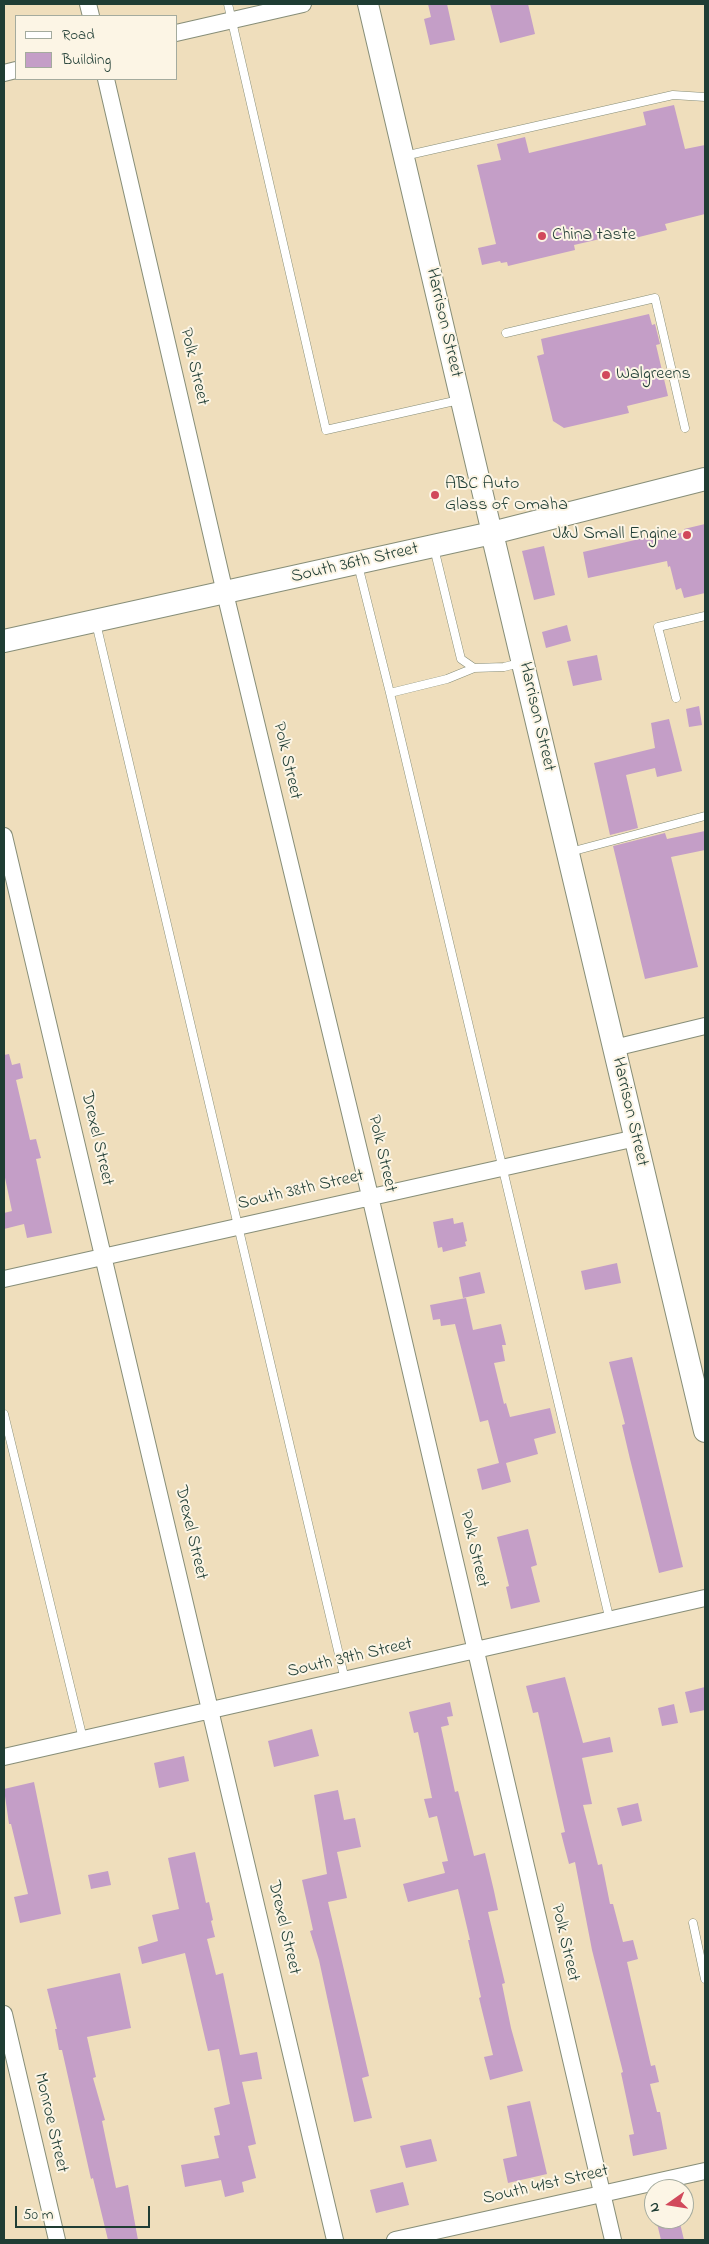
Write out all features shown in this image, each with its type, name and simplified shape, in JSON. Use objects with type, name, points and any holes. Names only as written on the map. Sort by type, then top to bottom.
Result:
[{"type":"main road","name":"South 36th Street","points":[[4,641],[492,533],[705,480]]},
{"type":"main road","name":"Harrison Street","points":[[492,533],[705,1431]]},
{"type":"street","points":[[178,33],[303,4]]},
{"type":"street","name":"Harrison Street","points":[[368,4],[492,533]]},
{"type":"street","name":"Polk Street","points":[[106,80],[225,593],[370,1196],[613,2240]]},
{"type":"street","name":"Drexel Street","points":[[4,836],[212,1710],[335,2240]]},
{"type":"street","points":[[614,1048],[705,1026]]},
{"type":"street","name":"South 38th Street","points":[[4,1278],[636,1138]]},
{"type":"street","name":"South 39th Street","points":[[4,1757],[705,1598]]},
{"type":"street","name":"Monroe Street","points":[[4,2014],[57,2240]]},
{"type":"street","name":"South 41st Street","points":[[395,2240],[705,2171]]},
{"type":"lane","points":[[228,4],[326,430],[461,400]]},
{"type":"lane","points":[[404,156],[673,95],[705,97]]},
{"type":"lane","points":[[506,333],[655,298],[685,428]]},
{"type":"lane","points":[[433,546],[461,659],[474,668]]},
{"type":"lane","points":[[357,563],[390,693],[610,1621]]},
{"type":"lane","points":[[676,698],[658,627],[705,616]]},
{"type":"lane","points":[[96,621],[345,1680]]},
{"type":"lane","points":[[390,693],[447,679],[474,668],[504,667],[523,663]]},
{"type":"lane","points":[[568,853],[705,816]]},
{"type":"lane","points":[[4,1414],[83,1740]]},
{"type":"lane","points":[[693,1923],[705,1979]]},
{"type":"building","points":[[428,4],[447,4],[455,40],[430,45],[424,19],[431,17]]},
{"type":"building","points":[[490,4],[528,4],[535,34],[500,43]]},
{"type":"building","points":[[674,105],[685,149],[705,145],[705,214],[665,224],[667,230],[627,240],[626,233],[574,245],[575,250],[508,266],[507,262],[501,263],[500,261],[482,265],[478,248],[496,244],[477,165],[501,160],[497,144],[525,137],[529,153],[646,125],[643,112]]},
{"type":"building","name":"Walgreens","points":[[649,314],[652,325],[655,324],[660,344],[656,345],[668,396],[627,406],[629,413],[564,428],[553,421],[537,356],[544,354],[541,339]]},
{"type":"building","points":[[705,524],[705,593],[684,598],[681,588],[676,590],[667,561],[588,578],[583,552],[648,537],[649,540],[685,532],[684,529]]},
{"type":"building","points":[[544,546],[555,595],[534,600],[522,551]]},
{"type":"building","points":[[567,625],[571,641],[546,648],[542,632]]},
{"type":"building","points":[[597,655],[602,680],[573,686],[567,661]]},
{"type":"building","points":[[699,706],[702,725],[689,727],[686,709]]},
{"type":"building","points":[[669,719],[682,771],[657,777],[655,768],[626,775],[638,828],[610,835],[594,763],[655,748],[651,723]]},
{"type":"building","points":[[705,831],[705,850],[671,857],[698,967],[645,979],[613,846],[665,833],[667,839]]},
{"type":"building","points":[[9,1054],[12,1065],[20,1063],[23,1078],[16,1080],[30,1140],[36,1139],[41,1158],[36,1159],[52,1233],[27,1238],[24,1224],[4,1229],[4,1213],[12,1211],[4,1173],[4,1055]]},
{"type":"building","points":[[453,1218],[454,1224],[463,1222],[467,1241],[465,1242],[466,1246],[443,1252],[442,1247],[438,1248],[433,1222]]},
{"type":"building","points":[[617,1263],[621,1283],[585,1290],[581,1271]]},
{"type":"building","points":[[480,1272],[485,1293],[463,1298],[459,1277]]},
{"type":"building","points":[[466,1298],[473,1330],[501,1324],[506,1345],[502,1345],[505,1361],[494,1363],[504,1404],[506,1403],[510,1417],[550,1408],[556,1433],[534,1439],[538,1454],[506,1463],[511,1482],[482,1490],[477,1469],[499,1463],[488,1420],[480,1422],[455,1324],[441,1326],[440,1319],[433,1320],[430,1305]]},
{"type":"building","points":[[632,1357],[683,1567],[659,1573],[630,1459],[622,1425],[625,1424],[609,1362]]},
{"type":"building","points":[[528,1529],[537,1565],[531,1567],[540,1602],[511,1609],[506,1587],[509,1586],[497,1537]]},
{"type":"building","points":[[565,1677],[583,1743],[610,1737],[613,1752],[582,1758],[592,1804],[583,1805],[598,1865],[602,1864],[610,1904],[613,1904],[623,1942],[633,1940],[638,1959],[627,1962],[651,2066],[655,2065],[659,2082],[650,2084],[657,2112],[660,2112],[667,2149],[633,2156],[629,2135],[634,2134],[621,2073],[623,2072],[592,1950],[575,1862],[569,1864],[561,1833],[565,1832],[538,1712],[533,1713],[526,1686]]},
{"type":"building","points":[[705,1687],[705,1710],[690,1713],[685,1692]]},
{"type":"building","points":[[450,1702],[453,1716],[447,1717],[449,1725],[441,1727],[455,1792],[458,1791],[474,1856],[485,1853],[498,1910],[488,1912],[505,1983],[502,1984],[511,2028],[523,2071],[490,2080],[484,2057],[493,2055],[479,1998],[481,1997],[458,1889],[408,1902],[403,1884],[445,1873],[442,1862],[448,1861],[437,1816],[429,1818],[424,1799],[432,1798],[418,1732],[414,1733],[409,1712]]},
{"type":"building","points":[[674,1704],[678,1723],[662,1726],[658,1708]]},
{"type":"building","points":[[312,1729],[319,1756],[274,1767],[268,1741]]},
{"type":"building","points":[[184,1756],[189,1781],[159,1788],[154,1763]]},
{"type":"building","points":[[34,1782],[61,1914],[20,1923],[14,1897],[28,1894],[11,1824],[9,1824],[4,1789]]},
{"type":"building","points":[[338,1790],[344,1820],[355,1818],[361,1847],[337,1852],[347,1898],[328,1902],[369,2076],[362,2078],[372,2118],[354,2122],[319,1960],[310,1931],[313,1930],[302,1880],[327,1874],[314,1795]]},
{"type":"building","points":[[638,1803],[642,1821],[622,1826],[617,1808]]},
{"type":"building","points":[[195,1852],[206,1903],[209,1902],[213,1920],[211,1921],[215,1937],[207,1939],[216,1975],[223,1973],[240,2055],[257,2052],[262,2079],[242,2082],[256,2144],[248,2146],[256,2178],[242,2182],[244,2192],[225,2197],[221,2180],[185,2187],[181,2165],[219,2158],[214,2136],[220,2135],[214,2108],[230,2104],[219,2049],[208,2051],[185,1953],[142,1964],[138,1947],[158,1941],[152,1915],[179,1909],[168,1858]]},
{"type":"building","points":[[108,1871],[111,1885],[91,1889],[88,1875]]},
{"type":"building","points":[[120,1973],[131,2028],[87,2037],[96,2077],[93,2078],[105,2120],[102,2121],[116,2188],[128,2185],[138,2240],[108,2240],[93,2178],[91,2179],[62,2050],[59,2050],[55,2029],[57,2029],[47,1989]]},
{"type":"building","points":[[530,2101],[547,2174],[508,2183],[503,2159],[517,2156],[507,2106]]},
{"type":"building","points":[[431,2139],[437,2161],[406,2168],[400,2146]]},
{"type":"building","points":[[403,2182],[409,2205],[376,2213],[370,2190]]},
{"type":"building","points":[[658,2229],[681,2229],[684,2240],[661,2240]]},
{"type":"place","name":"China taste","points":[[542,236]]},
{"type":"place","name":"Walgreens","points":[[606,375]]},
{"type":"place","name":"ABC Auto Glass of Omaha","points":[[435,495]]},
{"type":"place","name":"J&J Small Engine","points":[[687,535]]}]
